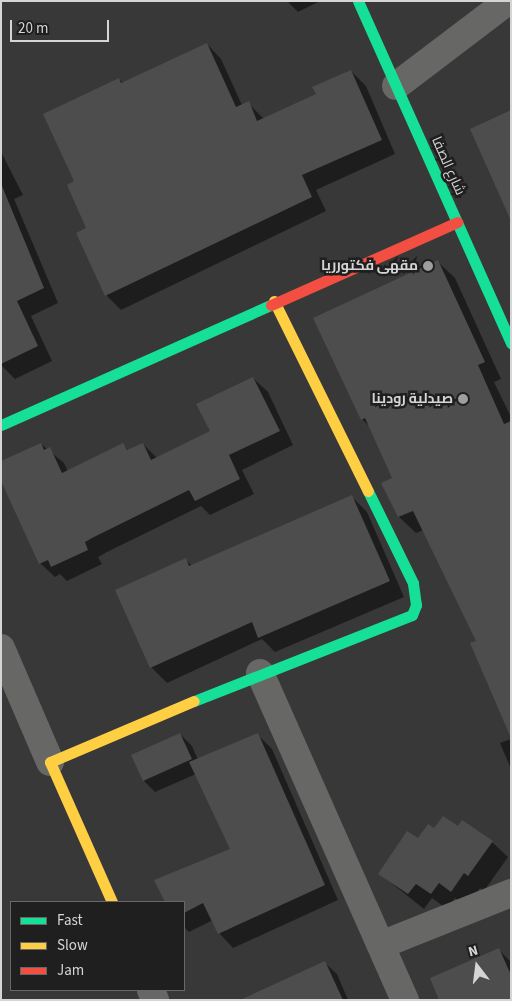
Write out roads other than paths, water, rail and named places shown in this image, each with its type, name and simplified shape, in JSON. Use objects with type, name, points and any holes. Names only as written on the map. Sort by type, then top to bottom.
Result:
[{"type":"street","name":"شارع الصفا","points":[[358,1],[511,343]]},
{"type":"street","points":[[396,86],[508,1]]},
{"type":"street","points":[[1,425],[274,301],[457,222]]},
{"type":"street","points":[[50,762],[260,673],[412,615],[416,604],[413,583],[274,301]]},
{"type":"street","points":[[1,648],[112,901]]},
{"type":"street","points":[[260,673],[405,1000]]},
{"type":"street","points":[[381,945],[511,893]]},
{"type":"place","name":"مقهى فكتورريا","points":[[428,266]]},
{"type":"place","name":"صيدلية رودينا","points":[[463,399]]}]
